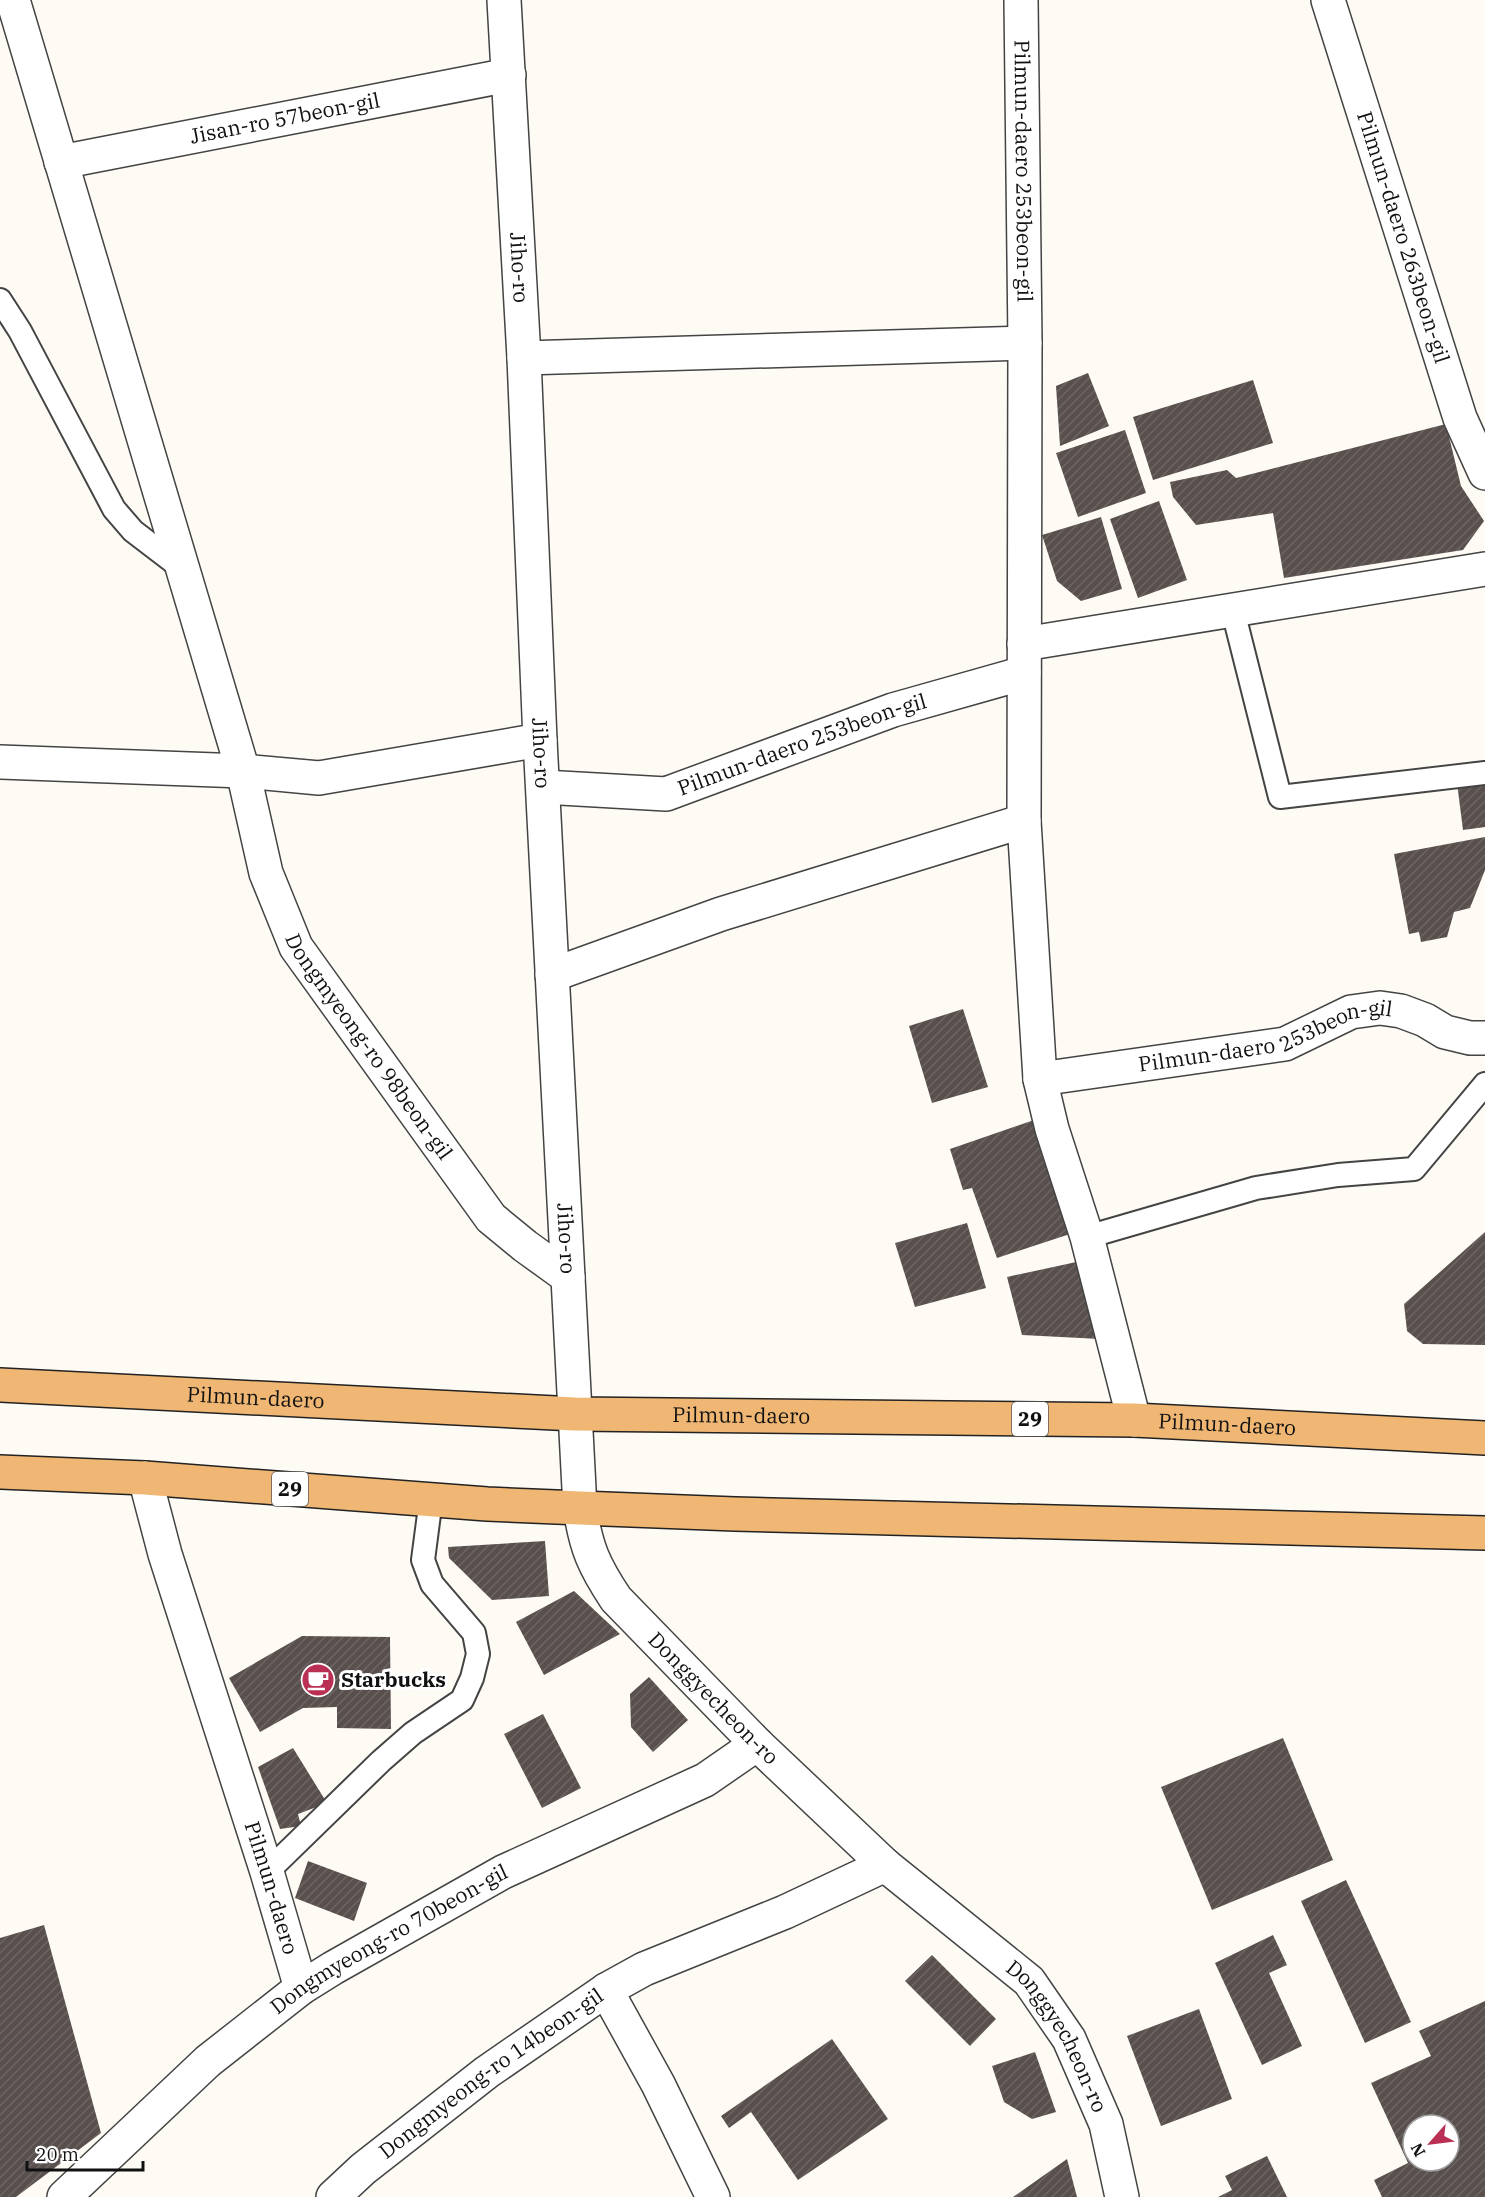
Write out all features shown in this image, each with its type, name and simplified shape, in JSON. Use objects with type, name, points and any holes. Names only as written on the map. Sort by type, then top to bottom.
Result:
[{"type":"main road","name":"Pilmun-daero","points":[[0,1385],[575,1414],[1134,1420],[1485,1438]]},
{"type":"main road","name":"29","points":[[0,1472],[145,1478],[580,1508],[1485,1533]]},
{"type":"street","points":[[14,0],[243,771]]},
{"type":"street","name":"Jiho-ro","points":[[504,0],[524,358],[540,740],[580,1508]]},
{"type":"street","name":"Pilmun-daero 253beon-gil","points":[[1021,0],[1025,343],[1024,821],[1040,1079],[1052,1129],[1087,1237],[1134,1420]]},
{"type":"street","name":"Pilmun-daero 263beon-gil","points":[[1328,0],[1460,418],[1485,473]]},
{"type":"street","name":"Jisan-ro 57beon-gil","points":[[61,162],[508,75]]},
{"type":"street","points":[[524,358],[1025,343]]},
{"type":"street","points":[[1024,659],[1233,611],[1485,569]]},
{"type":"street","name":"Pilmun-daero 253beon-gil","points":[[543,787],[666,794],[1024,659]]},
{"type":"street","points":[[0,762],[243,771],[319,777],[540,740]]},
{"type":"street","name":"Dongmyeong-ro 98beon-gil","points":[[243,771],[266,873],[296,947],[491,1218],[568,1277]]},
{"type":"street","points":[[552,975],[721,914],[1024,821]]},
{"type":"street","name":"Pilmun-daero 253beon-gil","points":[[1040,1079],[1285,1044],[1351,1012],[1380,1008],[1401,1011],[1425,1020],[1445,1032],[1470,1038],[1485,1038]]},
{"type":"street","name":"Pilmun-daero","points":[[145,1478],[165,1554],[267,1872],[301,1989]]},
{"type":"street","name":"Donggyecheon-ro","points":[[580,1508],[584,1538],[597,1572],[616,1599],[757,1744],[885,1865],[1029,1980],[1069,2039],[1106,2124],[1122,2197]]},
{"type":"street","name":"Dongmyeong-ro 70beon-gil","points":[[64,2197],[208,2061],[301,1989],[333,1968],[503,1872],[705,1780],[757,1744]]},
{"type":"street","points":[[606,1990],[644,1969],[785,1911],[885,1865]]},
{"type":"street","name":"Dongmyeong-ro 14beon-gil","points":[[333,2197],[368,2183],[487,2073],[606,1990],[658,2084],[713,2197]]},
{"type":"lane","points":[[0,300],[20,331],[114,508],[133,531],[184,570]]},
{"type":"lane","points":[[1233,611],[1280,797],[1485,772]]},
{"type":"lane","points":[[1087,1237],[1256,1188],[1338,1175],[1413,1169],[1485,1084]]},
{"type":"lane","points":[[267,1872],[381,1761],[413,1733],[462,1700],[467,1689],[478,1654],[474,1633],[432,1584],[423,1560],[430,1499]]},
{"type":"building","points":[[1088,373],[1109,426],[1060,446],[1056,386]]},
{"type":"building","points":[[1253,380],[1273,443],[1153,480],[1133,417]]},
{"type":"building","points":[[1446,424],[1461,486],[1484,521],[1463,550],[1284,578],[1273,513],[1196,525],[1173,497],[1170,482],[1227,470],[1236,478]]},
{"type":"building","points":[[1125,430],[1146,493],[1078,517],[1056,453]]},
{"type":"building","points":[[1159,501],[1187,580],[1138,598],[1110,519]]},
{"type":"building","points":[[1101,517],[1122,589],[1081,601],[1057,581],[1042,535]]},
{"type":"building","points":[[1485,780],[1485,827],[1463,830],[1457,783]]},
{"type":"building","points":[[1485,837],[1485,870],[1470,908],[1454,912],[1447,937],[1421,942],[1419,932],[1409,934],[1394,854]]},
{"type":"building","points":[[963,1009],[988,1087],[932,1103],[909,1026]]},
{"type":"building","points":[[1034,1120],[1073,1233],[997,1258],[972,1188],[963,1190],[950,1149]]},
{"type":"building","points":[[967,1223],[986,1288],[915,1307],[895,1243]]},
{"type":"building","points":[[1485,1232],[1485,1345],[1423,1344],[1407,1331],[1404,1304]]},
{"type":"building","points":[[1081,1261],[1100,1339],[1022,1335],[1007,1277]]},
{"type":"building","points":[[545,1541],[549,1596],[492,1600],[449,1558],[448,1547]]},
{"type":"building","points":[[574,1591],[620,1634],[544,1675],[516,1622]]},
{"type":"building","points":[[302,1636],[390,1637],[391,1729],[337,1728],[337,1707],[303,1708],[260,1732],[229,1678]]},
{"type":"building","points":[[649,1677],[688,1720],[653,1752],[631,1727],[630,1694]]},
{"type":"building","points":[[543,1714],[581,1788],[542,1808],[504,1734]]},
{"type":"building","points":[[1283,1738],[1333,1860],[1212,1910],[1161,1787]]},
{"type":"building","points":[[293,1748],[327,1803],[298,1814],[301,1826],[280,1829],[258,1767]]},
{"type":"building","points":[[308,1861],[367,1883],[354,1921],[295,1898]]},
{"type":"building","points":[[1346,1880],[1411,2022],[1365,2043],[1301,1901]]},
{"type":"building","points":[[44,1925],[101,2133],[16,2197],[0,2197],[0,1938]]},
{"type":"building","points":[[1273,1935],[1287,1965],[1269,1973],[1302,2046],[1262,2065],[1215,1963]]},
{"type":"building","points":[[932,1955],[996,2019],[970,2046],[905,1981]]},
{"type":"building","points":[[1485,2001],[1485,2197],[1382,2197],[1374,2180],[1401,2166],[1401,2173],[1461,2173],[1461,2113],[1401,2113],[1401,2148],[1371,2083],[1431,2056],[1419,2031]]},
{"type":"building","points":[[1199,2009],[1232,2099],[1161,2126],[1127,2036]]},
{"type":"building","points":[[832,2039],[888,2119],[798,2180],[751,2112],[729,2128],[721,2116]]},
{"type":"building","points":[[1035,2052],[1056,2112],[1032,2119],[1004,2102],[992,2066]]},
{"type":"building","points":[[1267,2156],[1287,2197],[1218,2197],[1232,2190],[1225,2176]]},
{"type":"building","points":[[1067,2159],[1077,2197],[1013,2197]]},
{"type":"place","name":"Starbucks","points":[[318,1680]]}]
